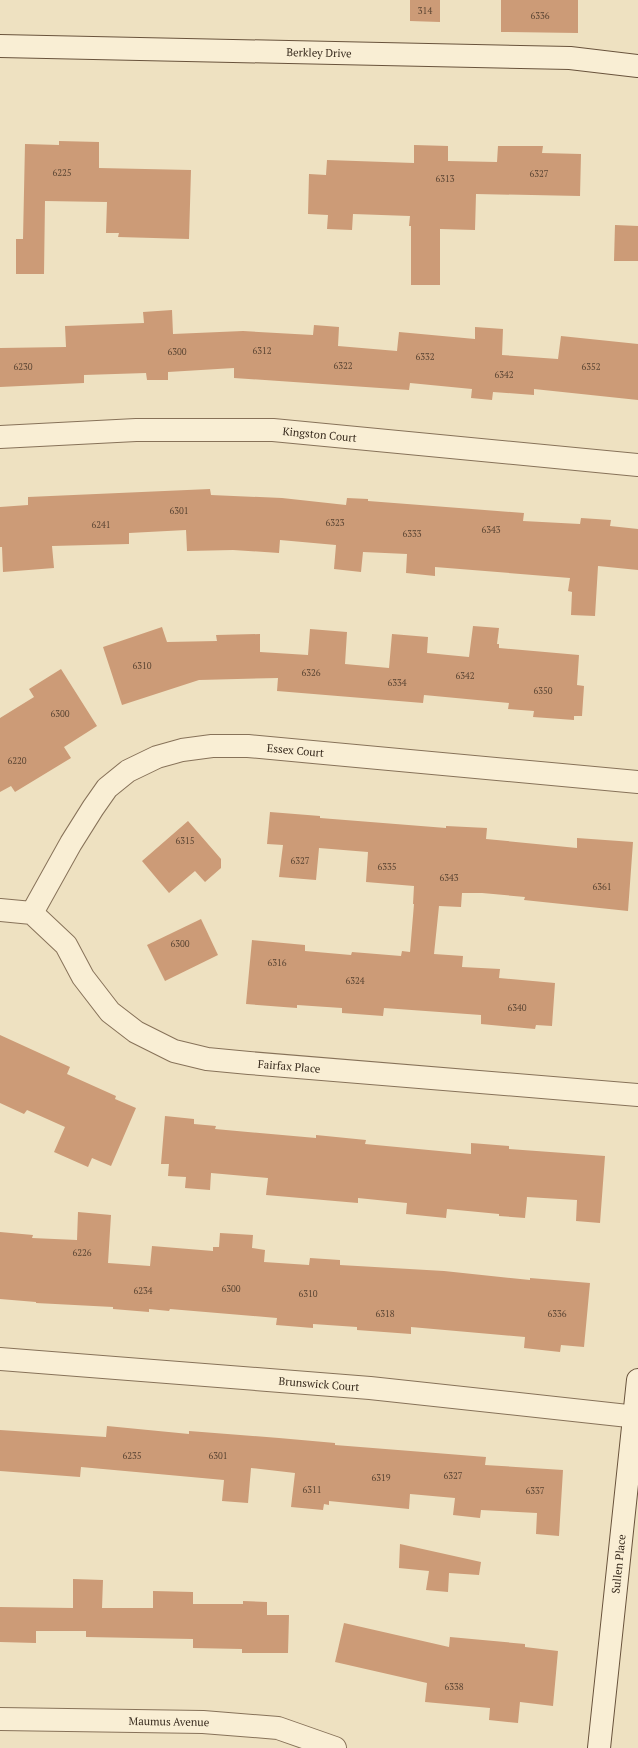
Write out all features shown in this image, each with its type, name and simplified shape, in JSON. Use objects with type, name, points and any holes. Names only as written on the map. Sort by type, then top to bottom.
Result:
[{"type":"street","name":"Berkley Drive","points":[[0,46],[570,58],[638,66]]},
{"type":"street","name":"Kingston Court","points":[[0,437],[136,430],[274,430],[638,465]]},
{"type":"street","name":"Essex Court","points":[[32,913],[71,843],[107,788],[128,771],[157,757],[182,750],[212,746],[248,746],[638,782]]},
{"type":"street","points":[[0,910],[32,913]]},
{"type":"street","name":"Fairfax Place","points":[[32,913],[66,945],[83,977],[110,1012],[136,1032],[174,1051],[206,1059],[638,1095]]},
{"type":"street","name":"Brunswick Court","points":[[0,1359],[370,1388],[636,1417]]},
{"type":"street","name":"Sullen Place","points":[[599,1748],[636,1417],[638,1380]]},
{"type":"street","name":"Maumus Avenue","points":[[0,1719],[203,1722],[278,1728],[335,1748]]},
{"type":"building","points":[[410,0],[440,0],[440,22],[410,21]]},
{"type":"building","points":[[501,0],[578,0],[578,33],[501,32]]},
{"type":"building","points":[[59,141],[99,142],[99,168],[191,170],[189,239],[118,237],[119,233],[106,233],[107,202],[45,201],[44,274],[16,274],[16,239],[23,239],[25,144],[59,145]]},
{"type":"building","points":[[414,145],[448,146],[448,161],[497,162],[498,146],[543,146],[542,153],[581,154],[580,196],[476,194],[475,230],[440,229],[440,285],[411,285],[410,216],[353,214],[352,230],[327,229],[328,215],[308,214],[309,174],[326,175],[327,160],[414,163]]},
{"type":"building","points":[[615,225],[638,226],[638,261],[614,261]]},
{"type":"building","points":[[172,310],[173,334],[243,331],[313,335],[314,325],[339,327],[338,346],[397,351],[399,332],[475,339],[475,327],[503,329],[502,355],[558,359],[561,336],[638,344],[638,400],[534,389],[534,395],[493,392],[492,400],[471,398],[472,389],[410,383],[409,390],[234,378],[234,368],[168,372],[168,380],[147,380],[146,373],[84,375],[84,383],[0,387],[0,348],[66,347],[65,326],[144,323],[143,312]]},
{"type":"building","points":[[210,489],[211,495],[282,498],[346,505],[347,498],[368,499],[368,501],[524,513],[523,521],[580,524],[581,518],[611,520],[610,526],[638,529],[638,570],[598,566],[595,616],[571,615],[572,592],[568,591],[570,578],[435,567],[435,576],[406,573],[407,554],[363,552],[361,572],[334,569],[336,545],[280,540],[279,553],[233,550],[187,551],[186,530],[129,533],[129,544],[52,546],[54,568],[3,572],[2,547],[0,547],[0,507],[28,505],[28,497]]},
{"type":"building","points":[[473,626],[499,628],[497,644],[499,644],[499,648],[579,655],[577,685],[584,686],[582,716],[574,716],[574,720],[533,717],[534,711],[508,709],[509,703],[424,695],[423,703],[277,691],[278,678],[199,680],[122,705],[103,647],[162,627],[167,642],[217,641],[216,635],[260,634],[260,652],[308,655],[310,629],[347,632],[345,664],[389,668],[392,634],[428,637],[427,653],[469,657]]},
{"type":"building","points":[[61,669],[97,726],[64,747],[71,758],[15,792],[11,786],[0,792],[0,718],[34,697],[29,689]]},
{"type":"building","points":[[270,812],[320,816],[320,818],[446,828],[446,826],[487,828],[486,839],[577,848],[577,838],[633,842],[628,911],[524,900],[525,897],[482,893],[462,893],[461,907],[439,906],[434,954],[463,956],[462,967],[500,969],[499,978],[555,983],[552,1026],[536,1025],[535,1029],[481,1024],[481,1015],[384,1008],[383,1016],[342,1013],[342,1008],[297,1005],[297,1008],[246,1004],[252,940],[305,945],[305,951],[351,955],[352,952],[401,956],[402,951],[410,952],[414,886],[366,882],[368,852],[319,848],[316,880],[279,877],[283,845],[267,844]]},
{"type":"building","points":[[188,821],[221,859],[221,868],[205,882],[195,871],[169,893],[142,861]]},
{"type":"building","points":[[201,919],[218,955],[165,981],[147,945]]},
{"type":"building","points":[[0,1035],[70,1067],[67,1074],[116,1096],[115,1099],[136,1108],[111,1166],[92,1158],[88,1167],[54,1152],[65,1127],[27,1110],[24,1114],[0,1103]]},
{"type":"building","points":[[165,1116],[194,1119],[194,1124],[216,1126],[215,1129],[316,1138],[316,1135],[366,1140],[365,1144],[471,1154],[471,1143],[509,1146],[509,1149],[605,1156],[600,1223],[576,1221],[577,1200],[527,1197],[525,1218],[447,1209],[446,1218],[406,1214],[407,1203],[358,1198],[358,1203],[266,1195],[268,1178],[211,1173],[210,1190],[185,1188],[186,1177],[168,1176],[169,1164],[161,1164]]},
{"type":"building","points":[[78,1212],[111,1215],[108,1263],[150,1266],[152,1246],[213,1251],[213,1247],[219,1247],[220,1233],[253,1235],[252,1248],[265,1250],[264,1262],[309,1265],[310,1258],[340,1260],[340,1265],[444,1271],[530,1280],[530,1278],[590,1283],[584,1347],[561,1345],[560,1352],[524,1348],[525,1337],[411,1327],[411,1334],[357,1330],[357,1327],[313,1324],[313,1328],[276,1325],[277,1318],[170,1309],[169,1311],[149,1309],[149,1312],[113,1309],[113,1307],[36,1303],[0,1299],[0,1232],[33,1235],[32,1238],[77,1240]]},
{"type":"building","points":[[107,1426],[189,1434],[189,1431],[279,1438],[335,1443],[335,1445],[486,1457],[485,1465],[563,1470],[559,1536],[536,1534],[537,1513],[481,1510],[480,1518],[453,1515],[455,1498],[410,1494],[409,1509],[329,1501],[329,1505],[324,1504],[323,1510],[291,1507],[295,1473],[251,1468],[248,1503],[222,1501],[224,1480],[81,1467],[80,1477],[0,1471],[0,1430],[106,1437]]},
{"type":"building","points":[[400,1544],[481,1562],[479,1575],[449,1573],[448,1592],[426,1590],[429,1571],[399,1568]]},
{"type":"building","points":[[73,1579],[103,1580],[102,1608],[153,1608],[153,1591],[193,1592],[193,1604],[243,1604],[243,1601],[267,1602],[267,1615],[289,1615],[288,1653],[242,1653],[242,1649],[193,1648],[193,1639],[86,1637],[86,1631],[36,1631],[36,1643],[0,1642],[0,1607],[73,1608]]},
{"type":"building","points":[[344,1623],[449,1647],[450,1637],[525,1644],[525,1647],[558,1651],[553,1706],[520,1702],[518,1723],[489,1720],[490,1708],[425,1702],[427,1683],[335,1662]]}]
